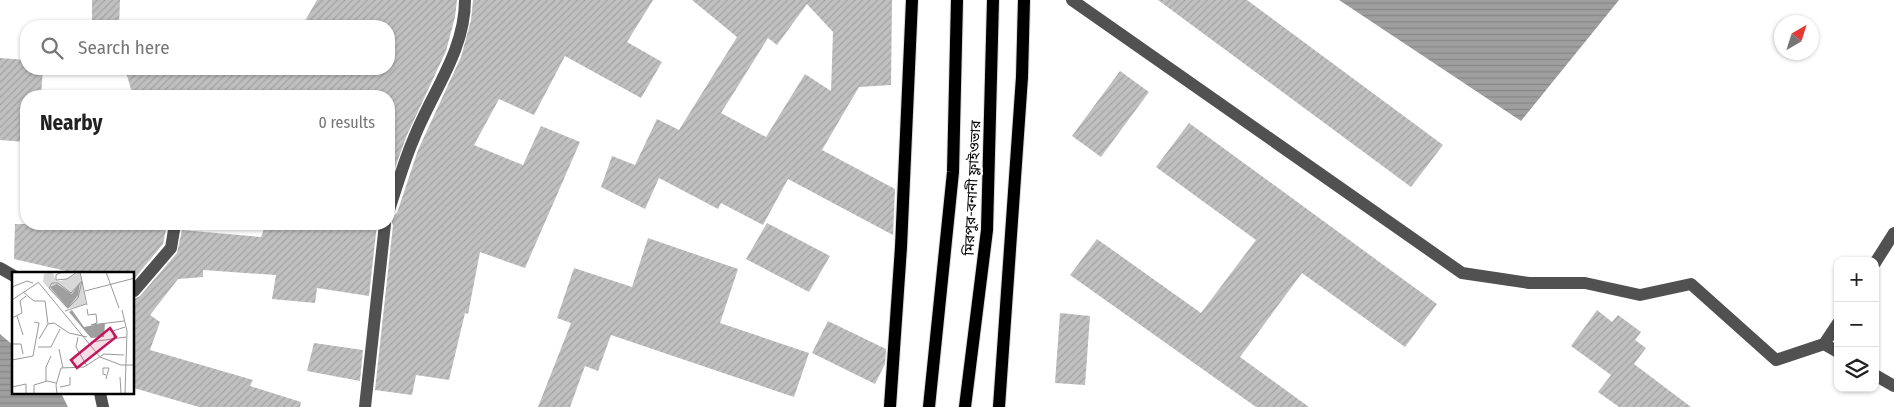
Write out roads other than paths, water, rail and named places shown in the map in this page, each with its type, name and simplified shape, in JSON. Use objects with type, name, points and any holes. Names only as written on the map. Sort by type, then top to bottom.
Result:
[{"type":"main road","points":[[890,407],[902,247],[912,0]]},
{"type":"main road","name":"মিরপুর-বনানী ফ্লাইওভার","points":[[929,407],[953,172],[956,0]]},
{"type":"main road","name":"মিরপুর-বনানী ফ্লাইওভার","points":[[965,407],[987,230],[993,0]]},
{"type":"main road","points":[[999,407],[1022,77],[1024,0]]},
{"type":"street","points":[[395,175],[451,61],[463,32],[464,0]]},
{"type":"street","points":[[1072,0],[1462,273],[1529,283],[1585,282],[1640,295],[1691,284],[1776,360],[1824,344],[1834,329]]},
{"type":"street","points":[[135,290],[171,248],[174,230]]},
{"type":"street","points":[[365,407],[384,230]]},
{"type":"street","points":[[1879,257],[1894,233]]},
{"type":"street","points":[[0,268],[12,275]]},
{"type":"street","points":[[1824,344],[1834,350]]},
{"type":"street","points":[[1879,377],[1894,386]]},
{"type":"street","points":[[100,394],[103,407]]}]
